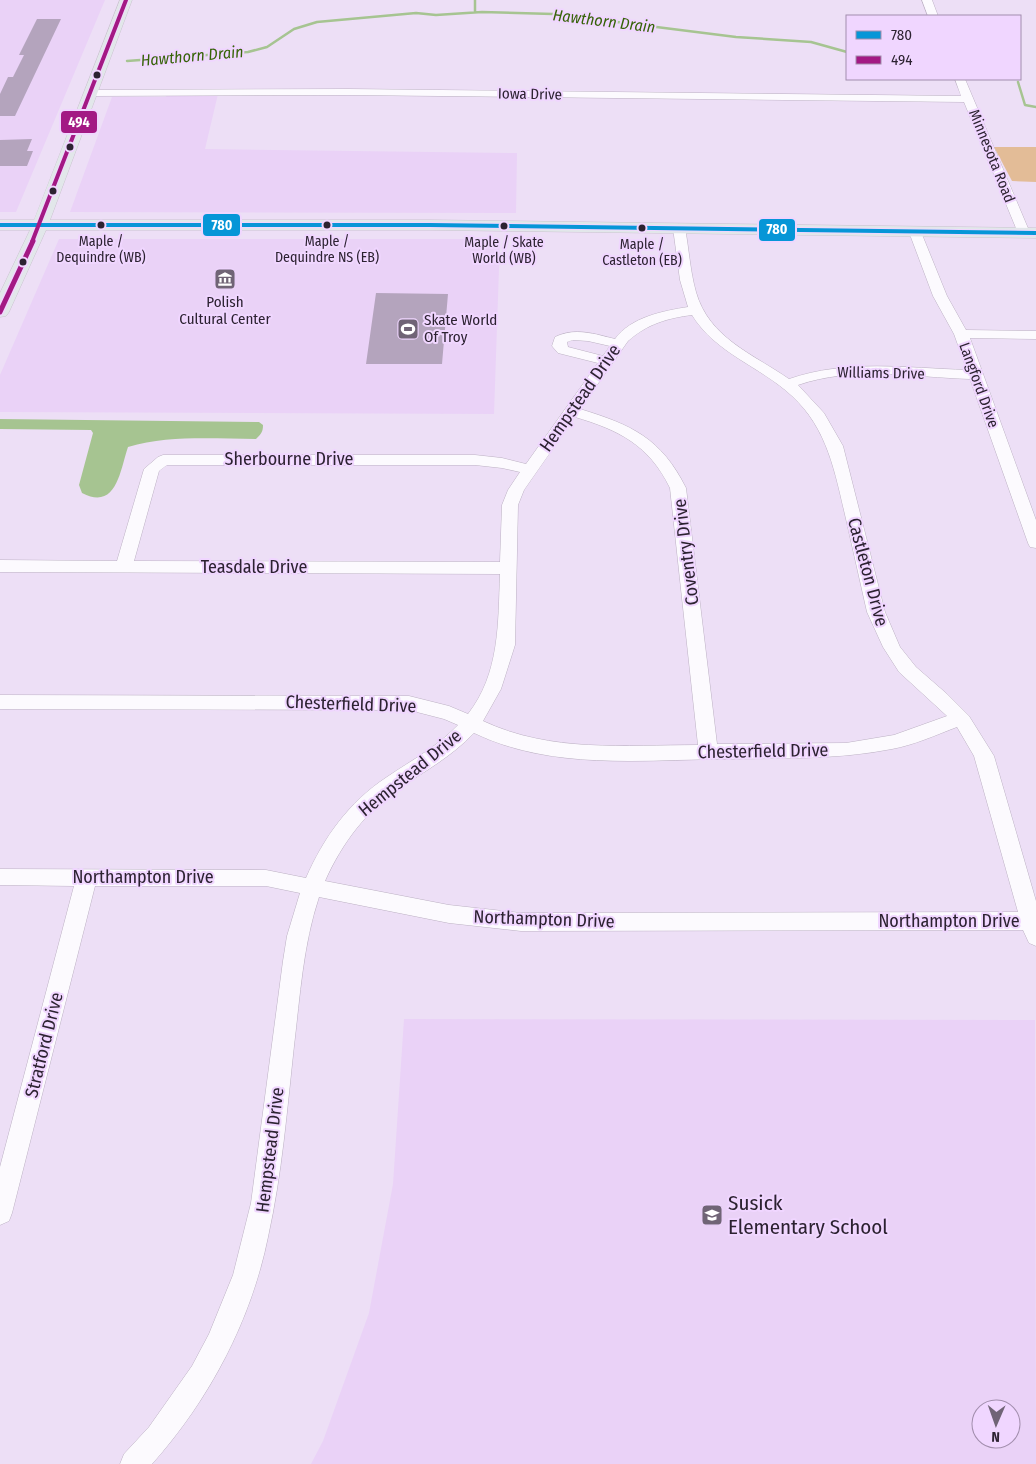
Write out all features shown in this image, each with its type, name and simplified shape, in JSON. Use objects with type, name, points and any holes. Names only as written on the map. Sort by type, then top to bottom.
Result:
[{"type":"main road","points":[[0,312],[40,225],[126,0]]},
{"type":"main road","points":[[0,225],[414,225],[1030,233]]},
{"type":"street","points":[[927,0],[933,15]]},
{"type":"street","name":"Minnesota Road","points":[[960,80],[1030,233]]},
{"type":"street","name":"Iowa Drive","points":[[91,93],[293,92],[969,100]]},
{"type":"street","name":"Castleton Drive","points":[[680,228],[692,298],[696,310],[721,340],[787,384],[807,401],[819,416],[836,447],[876,612],[892,649],[912,675],[947,704],[960,719],[971,733],[984,756],[1034,929]]},
{"type":"street","name":"Langford Drive","points":[[916,232],[940,296],[961,334],[1036,543]]},
{"type":"street","name":"Hempstead Drive","points":[[134,1464],[169,1423],[200,1377],[221,1340],[248,1272],[263,1204],[300,924],[311,886],[336,839],[358,812],[393,783],[446,749],[480,712],[492,692],[503,664],[507,637],[510,505],[516,490],[628,332],[648,321],[675,313],[696,310]]},
{"type":"street","points":[[961,334],[1036,335]]},
{"type":"street","points":[[606,361],[562,350],[560,340],[571,335],[578,335],[618,344]]},
{"type":"street","name":"Williams Drive","points":[[787,384],[810,376],[837,371],[893,371],[976,375]]},
{"type":"street","name":"Coventry Drive","points":[[572,411],[607,422],[635,436],[656,451],[665,462],[675,481],[680,499],[708,752]]},
{"type":"street","name":"Sherbourne Drive","points":[[124,566],[152,469],[163,460],[475,460],[502,463],[530,470]]},
{"type":"street","name":"Teasdale Drive","points":[[0,566],[508,568]]},
{"type":"street","name":"Chesterfield Drive","points":[[0,702],[392,702],[424,706],[449,713],[511,740],[561,751],[819,752],[895,742],[960,719]]},
{"type":"street","name":"Northampton Drive","points":[[0,877],[252,877],[311,886],[449,914],[522,922],[1034,929]]},
{"type":"street","name":"Stratford Drive","points":[[0,1212],[87,877]]},
{"type":"shaded area","points":[[0,0],[105,0],[16,212],[0,212]]},
{"type":"shaded area","points":[[167,94],[218,94],[205,149],[517,153],[516,213],[70,212],[112,97],[166,97]]},
{"type":"shaded area","points":[[994,147],[1036,147],[1036,182],[1012,181]]},
{"type":"shaded area","points":[[59,239],[500,239],[494,414],[0,412],[0,375]]},
{"type":"shaded area","points":[[0,419],[259,422],[263,425],[263,429],[256,439],[175,439],[128,447],[115,485],[103,497],[94,497],[82,493],[79,485],[93,433],[91,430],[0,429]]},
{"type":"shaded area","name":"Susick Elementary School","points":[[404,1019],[1035,1020],[1036,1464],[311,1464],[323,1441],[369,1313],[393,1184]]},
{"type":"building","points":[[37,19],[61,19],[15,116],[0,116],[0,94],[8,77],[13,77],[24,55],[19,55]]},
{"type":"building","points":[[32,139],[27,151],[33,151],[27,166],[0,166],[0,140]]},
{"type":"building","name":"Skate World Of Troy","points":[[376,293],[448,294],[442,364],[366,364]]},
{"type":"waterway","points":[[475,0],[475,12]]},
{"type":"waterway","name":"Hawthorn Drain","points":[[127,61],[248,52],[267,47],[294,29],[317,22],[416,13],[436,15],[482,12],[553,14],[736,37],[811,42],[846,52]]},
{"type":"waterway","name":"Hawthorn Drain","points":[[1018,82],[1025,105],[1036,107]]},
{"type":"transit line","name":"494","points":[[0,312],[40,225],[126,0]]},
{"type":"transit line","name":"780","points":[[0,225],[430,225],[1036,233]]},
{"type":"place","name":"Maple / Dequindre (WB)","points":[[101,225]]},
{"type":"place","name":"Maple / Dequindre NS (EB)","points":[[327,225]]},
{"type":"place","name":"Maple / Skate World (WB)","points":[[504,226]]},
{"type":"place","name":"Maple / Castleton (EB)","points":[[642,228]]},
{"type":"place","name":"Polish Cultural Center","points":[[225,279]]},
{"type":"place","name":"Skate World Of Troy","points":[[408,329]]},
{"type":"place","name":"Susick Elementary School","points":[[712,1215]]}]
